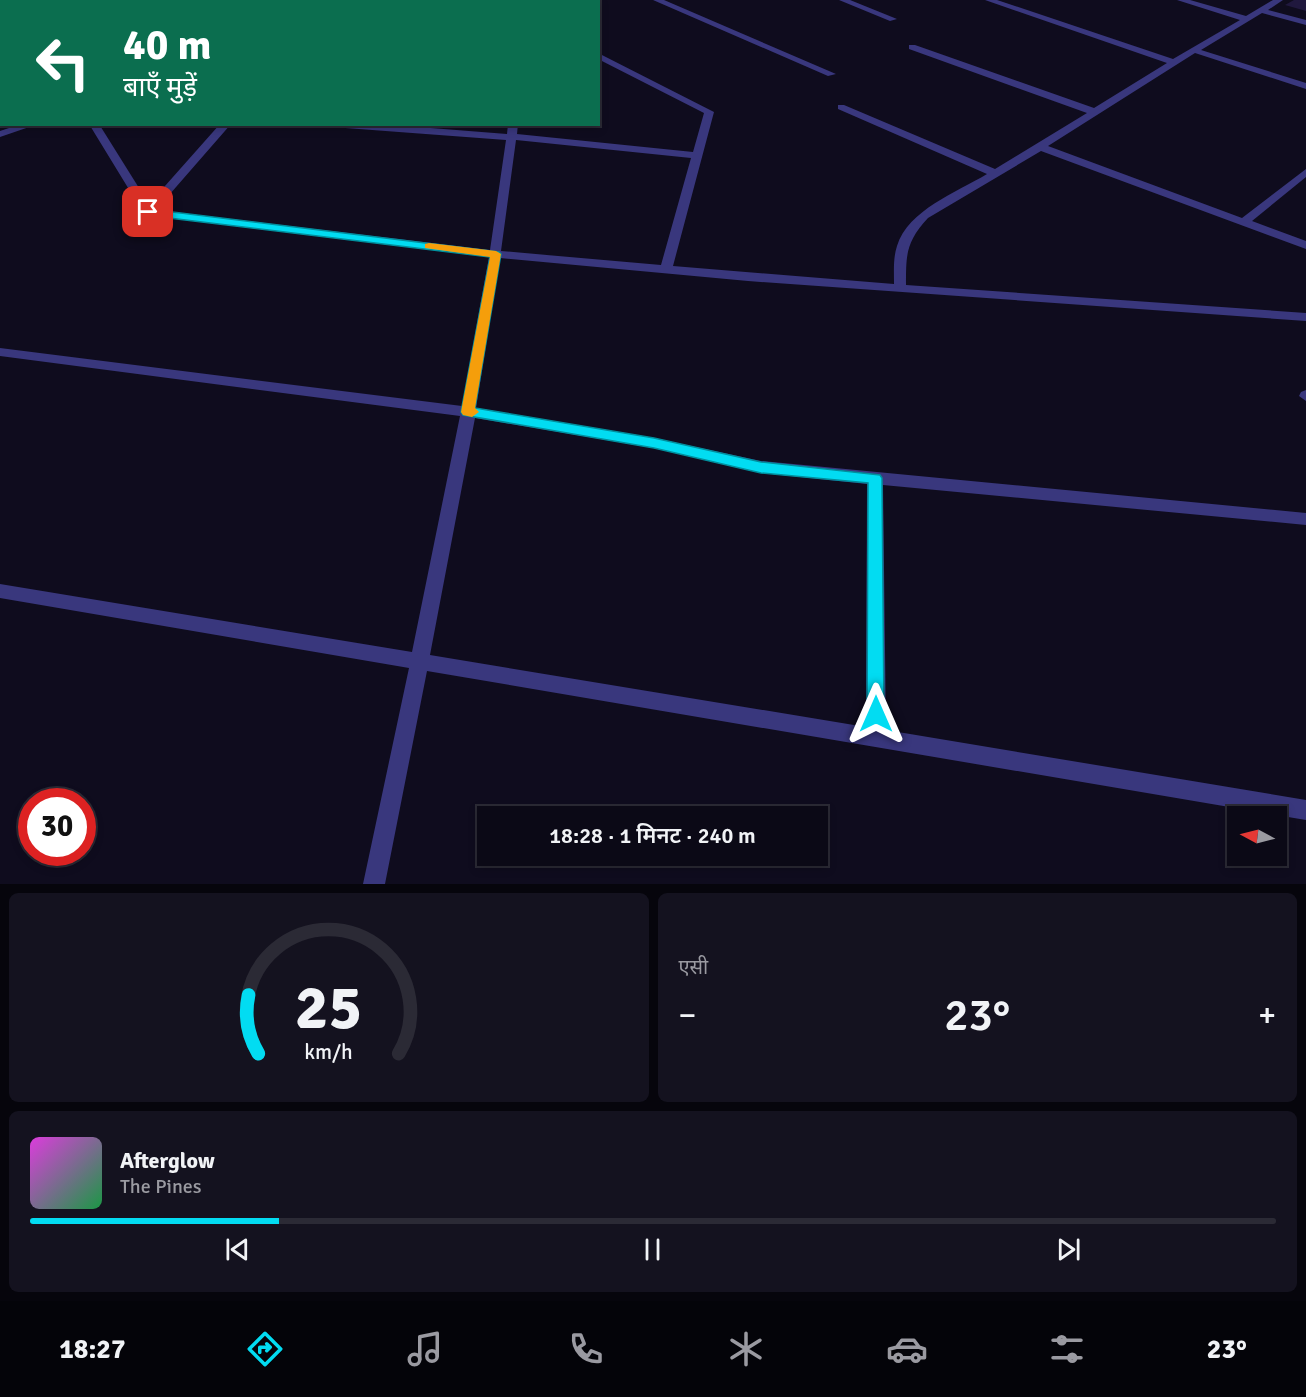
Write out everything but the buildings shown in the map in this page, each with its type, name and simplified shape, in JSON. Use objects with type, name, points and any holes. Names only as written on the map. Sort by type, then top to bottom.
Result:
[{"type":"street","points":[[657,0],[831,74]]},
{"type":"street","points":[[843,0],[893,19]]},
{"type":"street","points":[[989,0],[1174,62]]},
{"type":"street","points":[[1181,0],[1247,19]]},
{"type":"street","points":[[900,288],[900,246],[910,230],[924,216],[1279,0]]},
{"type":"street","points":[[1262,11],[1306,22]]},
{"type":"street","points":[[912,47],[1095,112]]},
{"type":"street","points":[[1194,50],[1306,86]]},
{"type":"street","points":[[600,56],[708,112],[666,270]]},
{"type":"street","points":[[841,107],[994,173]]},
{"type":"street","points":[[0,134],[26,126]]},
{"type":"street","points":[[95,126],[148,212]]},
{"type":"street","points":[[148,212],[224,126]]},
{"type":"street","points":[[383,126],[512,131],[697,155]]},
{"type":"street","points":[[374,884],[468,412],[496,254],[512,131]]},
{"type":"street","points":[[1040,147],[1306,244]]},
{"type":"street","points":[[1244,222],[1306,172]]},
{"type":"street","points":[[148,212],[496,254],[666,270],[1306,317]]},
{"type":"street","points":[[0,352],[468,412],[654,443],[761,467],[1306,519]]},
{"type":"street","points":[[875,478],[876,737]]},
{"type":"street","points":[[0,591],[1306,810]]},
{"type":"slow traffic","points":[[429,246],[496,254],[468,412],[472,412]]},
{"type":"route","points":[[148,212],[496,254],[468,412],[654,443],[761,467],[875,478],[876,714]]}]
